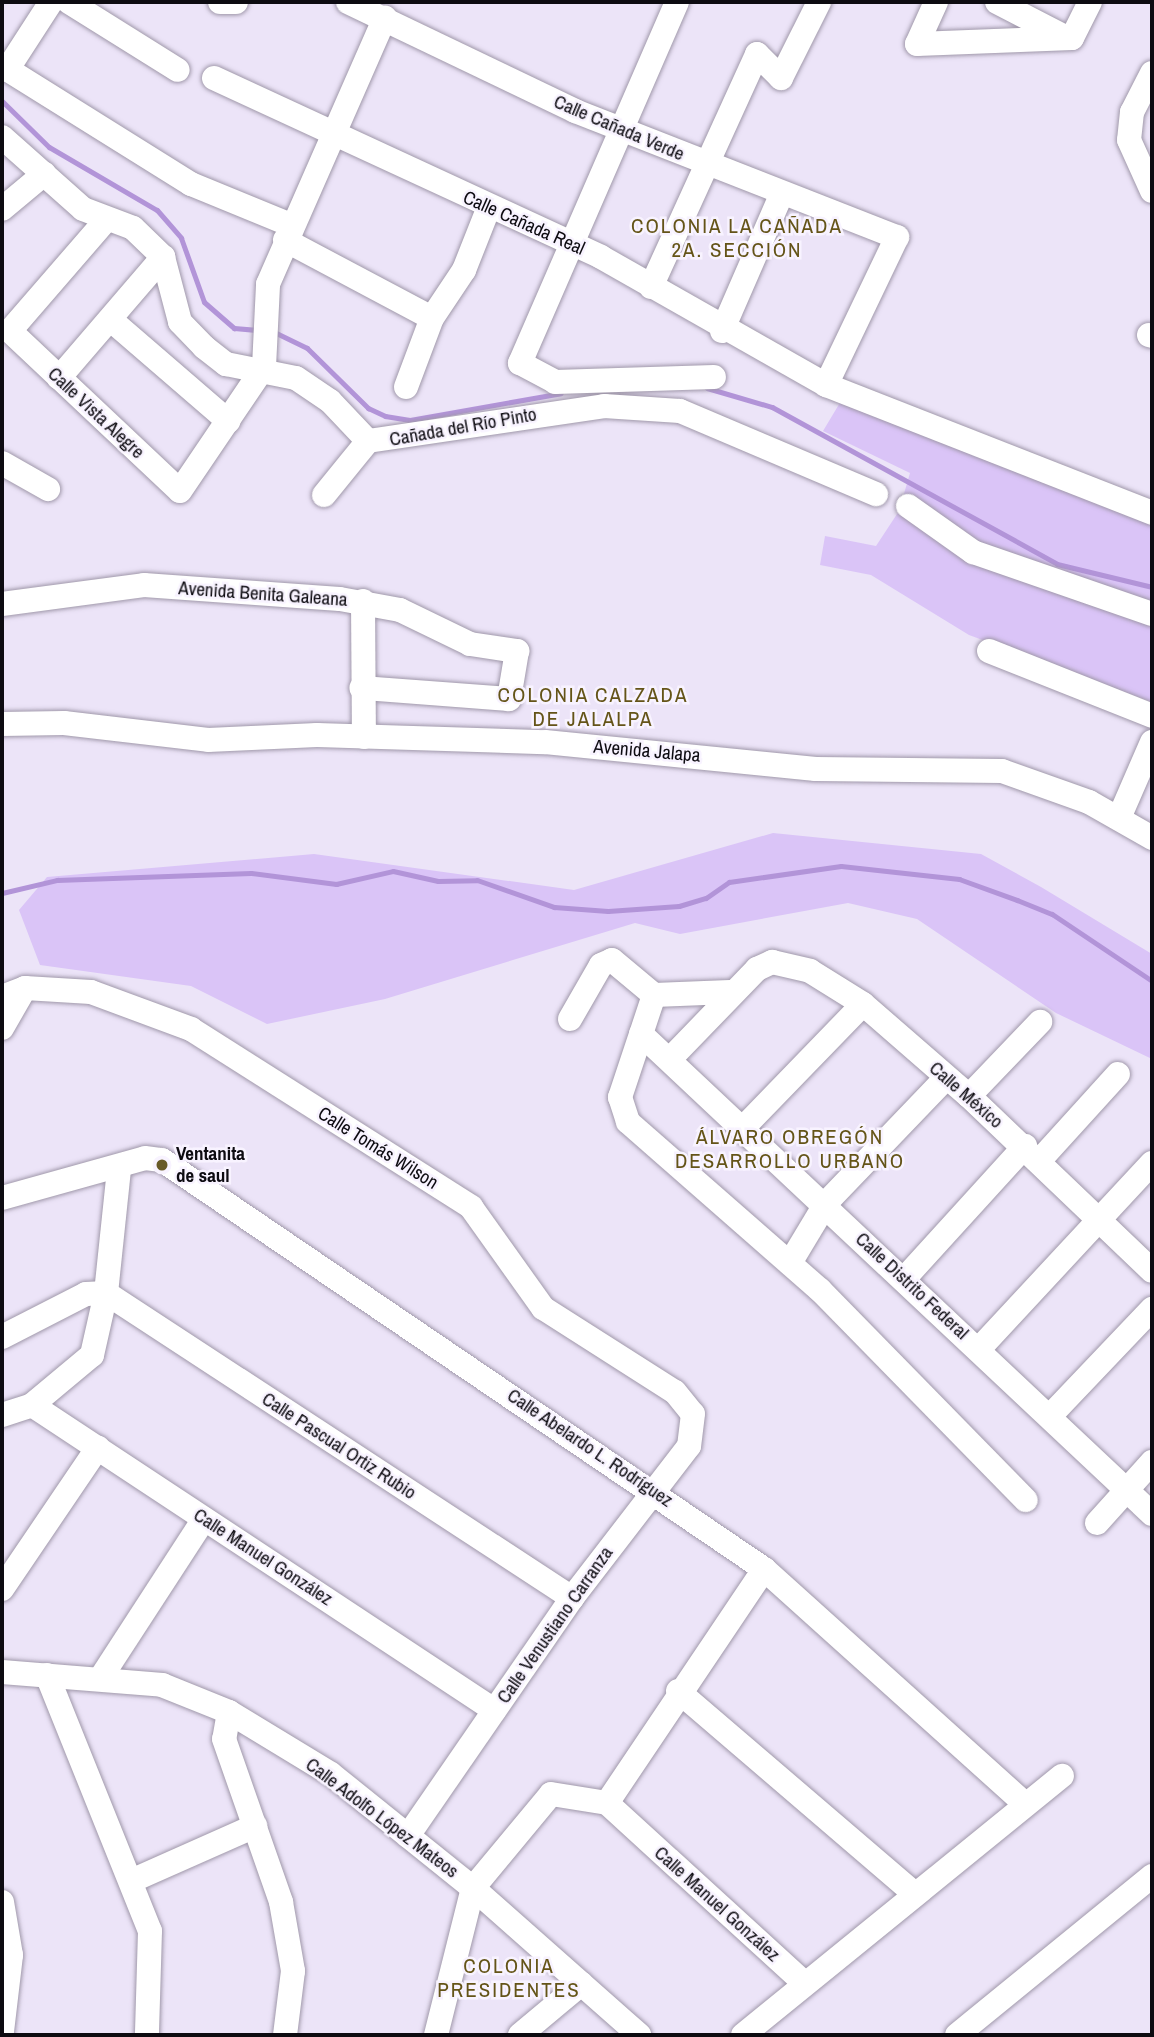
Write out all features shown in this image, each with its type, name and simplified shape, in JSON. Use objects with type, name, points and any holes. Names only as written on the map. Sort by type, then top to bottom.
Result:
[{"type":"street","points":[[51,2],[4,68],[191,184],[288,232],[432,318]]},
{"type":"street","points":[[69,2],[178,70]]},
{"type":"street","points":[[221,2],[236,2]]},
{"type":"street","name":"Calle Cañada Verde","points":[[348,2],[620,130],[897,237],[826,385]]},
{"type":"street","points":[[677,2],[572,244],[520,353],[529,371],[555,382],[714,377]]},
{"type":"street","points":[[651,287],[704,164],[757,54],[781,78],[819,2]]},
{"type":"street","points":[[936,2],[917,44],[1072,38]]},
{"type":"street","points":[[997,2],[1072,38]]},
{"type":"street","points":[[1072,38],[1090,2]]},
{"type":"street","points":[[264,366],[262,323],[288,232],[385,18]]},
{"type":"street","points":[[1152,73],[1132,112],[1129,140],[1152,191]]},
{"type":"street","name":"Calle Cañada Real","points":[[214,78],[330,135],[572,244],[651,287],[722,331],[826,385],[1152,513]]},
{"type":"street","points":[[2,137],[44,174],[106,220],[133,228],[163,257],[59,379]]},
{"type":"street","points":[[2,209],[44,174]]},
{"type":"street","points":[[722,331],[782,194]]},
{"type":"street","points":[[406,387],[432,318],[464,271],[489,207]]},
{"type":"street","name":"Calle Vista Alegre","points":[[106,220],[10,331],[180,491],[264,366]]},
{"type":"street","name":"Cañada del Río Pinto","points":[[163,257],[180,322],[226,365],[264,366],[296,378],[330,401],[369,441],[604,406],[680,411],[876,494]]},
{"type":"street","points":[[111,320],[228,421]]},
{"type":"street","points":[[324,495],[369,441]]},
{"type":"street","points":[[2,463],[48,489]]},
{"type":"street","points":[[908,506],[973,552],[1152,614]]},
{"type":"street","name":"Avenida Benita Galeana","points":[[2,604],[144,585],[363,601],[400,610],[470,644],[517,651],[509,699],[361,688]]},
{"type":"street","points":[[363,601],[361,688],[364,737]]},
{"type":"street","points":[[989,651],[1152,716]]},
{"type":"street","name":"Avenida Jalapa","points":[[2,724],[64,723],[208,740],[364,737],[545,742],[816,768],[1002,771],[1057,788],[1119,818],[1152,838]]},
{"type":"street","points":[[1119,818],[1152,742]]},
{"type":"street","points":[[570,1019],[601,965],[612,960],[654,995],[730,992]]},
{"type":"street","name":"Calle México","points":[[730,992],[757,968],[790,963],[863,1004],[1033,1153],[1152,1271]]},
{"type":"street","points":[[2,1028],[25,988]]},
{"type":"street","name":"Calle Tomás Wilson","points":[[2,997],[25,988],[91,992],[191,1029],[471,1207],[543,1308],[675,1392],[694,1415]]},
{"type":"street","points":[[671,1058],[730,992]]},
{"type":"street","points":[[654,995],[620,1097],[628,1122],[790,1263],[1026,1500]]},
{"type":"street","points":[[744,1127],[863,1004]]},
{"type":"street","points":[[970,1096],[1040,1022]]},
{"type":"street","name":"Calle Distrito Federal","points":[[641,1034],[671,1058],[1152,1514]]},
{"type":"street","points":[[904,1279],[1118,1074]]},
{"type":"street","points":[[790,1263],[825,1203],[946,1078]]},
{"type":"street","name":"Calle Abelardo L. Rodríguez","points":[[2,1198],[119,1170],[145,1158],[162,1160],[652,1490],[764,1569],[1024,1803]]},
{"type":"street","points":[[979,1349],[1152,1163]]},
{"type":"street","points":[[2,1415],[32,1405],[92,1355],[106,1293],[119,1170]]},
{"type":"street","points":[[2,1337],[86,1294],[106,1293]]},
{"type":"street","name":"Calle Pascual Ortiz Rubio","points":[[106,1293],[572,1598]]},
{"type":"street","points":[[1049,1416],[1152,1309]]},
{"type":"street","name":"Calle Manuel González","points":[[32,1405],[494,1710]]},
{"type":"street","name":"Calle Venustiano Carranza","points":[[408,1836],[572,1598],[652,1490],[689,1446],[694,1415]]},
{"type":"street","points":[[2,1589],[98,1447]]},
{"type":"street","points":[[1097,1523],[1152,1462]]},
{"type":"street","points":[[102,1676],[204,1519]]},
{"type":"street","points":[[436,2035],[473,1888],[551,1794],[607,1803],[678,1691],[764,1569]]},
{"type":"street","name":"Calle Adolfo López Mateos","points":[[2,1672],[102,1676],[162,1685],[229,1712],[331,1774],[473,1888],[639,2035]]},
{"type":"street","points":[[47,1675],[150,1931],[147,2035]]},
{"type":"street","points":[[678,1691],[914,1894]]},
{"type":"street","points":[[229,1712],[224,1739],[281,1902],[293,1970],[285,2035]]},
{"type":"street","points":[[743,2035],[1024,1803],[1062,1776]]},
{"type":"street","name":"Calle Manuel González","points":[[607,1803],[805,1984]]},
{"type":"street","points":[[131,1881],[255,1826]]},
{"type":"street","points":[[957,2035],[1152,1876]]},
{"type":"street","points":[[2,1902],[11,1955],[2,2032]]},
{"type":"street","points":[[520,2035],[581,1984]]},
{"type":"shaded area","points":[[841,401],[1152,518],[1152,702],[969,635],[871,575],[820,565],[825,536],[876,546],[899,511],[910,473],[823,431]]},
{"type":"shaded area","points":[[773,833],[981,854],[1041,887],[1152,954],[1152,1059],[1056,1013],[917,919],[848,903],[680,934],[635,923],[385,999],[267,1024],[191,986],[40,965],[19,910],[47,877],[314,854],[574,890]]},
{"type":"waterway","points":[[2,101],[49,147],[157,210],[181,238],[204,302],[234,328],[259,330]]},
{"type":"waterway","points":[[272,331],[307,348],[368,408],[385,416],[410,420],[561,393]]},
{"type":"waterway","points":[[707,388],[772,407],[1057,564],[1152,587]]},
{"type":"waterway","points":[[2,893],[57,880],[251,873],[336,884],[393,871],[438,881],[477,880],[554,907],[608,911],[679,906],[706,898],[729,882],[841,866],[959,879],[1017,900],[1052,914],[1152,981]]},
{"type":"place","name":"Ventanita de saul","points":[[162,1165]]},
{"type":"district","name":"COLONIA LA CAÑADA 2A. SECCIÓN","points":[[737,238]]},
{"type":"district","name":"COLONIA CALZADA DE JALALPA","points":[[593,707]]},
{"type":"district","name":"ÁLVARO OBREGÓN DESARROLLO URBANO","points":[[790,1149]]},
{"type":"district","name":"COLONIA PRESIDENTES","points":[[509,1978]]}]
